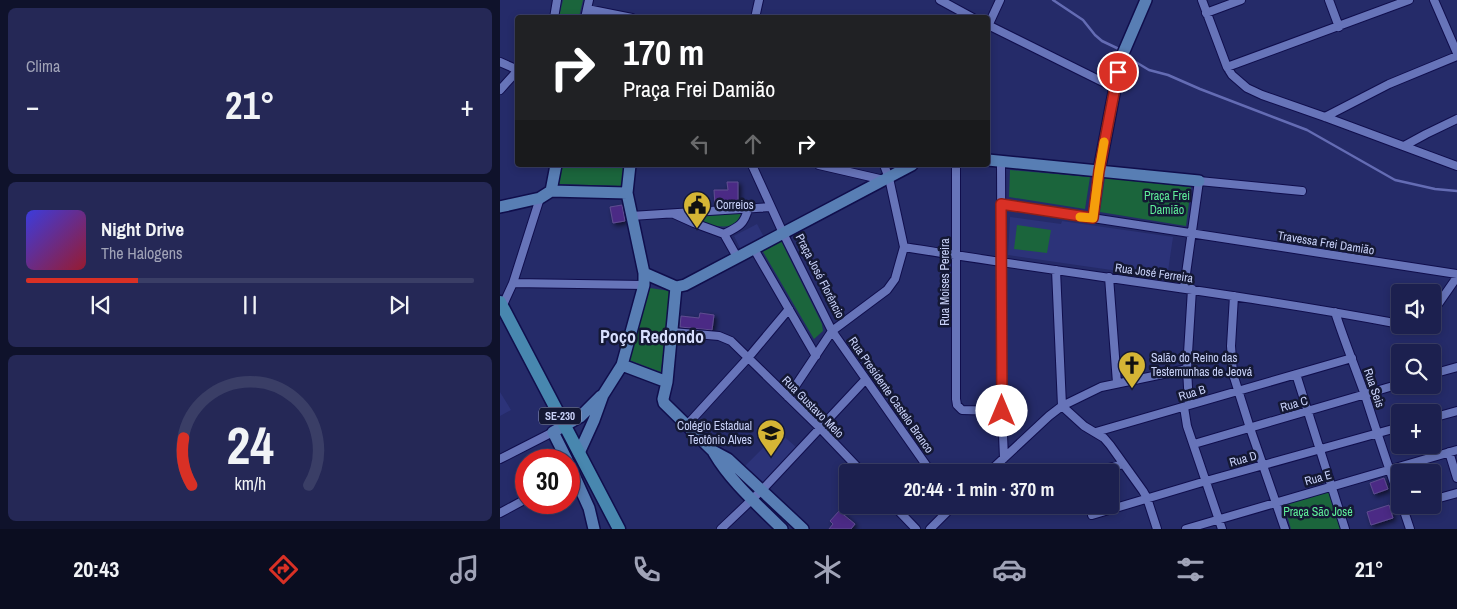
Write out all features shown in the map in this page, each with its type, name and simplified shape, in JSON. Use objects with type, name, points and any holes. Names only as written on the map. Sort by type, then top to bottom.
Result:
[{"type":"main road","name":"SE-230","points":[[501,305],[577,449]]},
{"type":"main road","name":"SE-230","points":[[580,455],[619,529]]},
{"type":"street","points":[[554,15],[557,0]]},
{"type":"street","points":[[586,15],[588,0]]},
{"type":"street","points":[[756,15],[759,0]]},
{"type":"street","points":[[940,0],[968,15]]},
{"type":"street","points":[[990,21],[1000,0]]},
{"type":"street","points":[[1093,218],[1099,171],[1115,88],[1124,51],[1146,0]]},
{"type":"street","points":[[1202,0],[1227,67],[1232,75],[1247,88],[1457,166]]},
{"type":"street","points":[[1206,13],[1240,0]]},
{"type":"street","points":[[1330,0],[1339,27]]},
{"type":"street","points":[[1227,67],[1409,0]]},
{"type":"street","points":[[1325,117],[1389,84],[1457,55],[1434,0]]},
{"type":"street","points":[[587,9],[617,15]]},
{"type":"street","points":[[990,26],[1115,88]]},
{"type":"street","points":[[500,62],[515,69]]},
{"type":"street","points":[[500,90],[515,73]]},
{"type":"street","points":[[1404,146],[1457,119]]},
{"type":"street","points":[[990,160],[1302,191]]},
{"type":"street","points":[[1001,162],[1002,411],[1004,458]]},
{"type":"street","points":[[551,192],[556,167]]},
{"type":"street","points":[[580,451],[603,395],[622,365],[644,285],[644,273],[626,193],[630,167]]},
{"type":"street","points":[[753,167],[783,233],[908,167]]},
{"type":"street","points":[[829,167],[886,179]]},
{"type":"street","points":[[832,331],[892,285],[895,280],[904,247],[884,167]]},
{"type":"street","name":"Rua Moises Pereira","points":[[956,167],[956,400],[957,405],[962,410],[1002,411]]},
{"type":"street","points":[[1199,181],[1191,234],[1185,419],[1222,529]]},
{"type":"street","points":[[500,208],[540,198],[551,192],[626,193]]},
{"type":"street","points":[[501,305],[513,283],[540,198]]},
{"type":"street","points":[[1001,204],[1191,234]]},
{"type":"street","points":[[631,216],[771,208]]},
{"type":"street","points":[[724,234],[735,229],[743,222],[748,209]]},
{"type":"street","points":[[672,213],[724,234],[737,257]]},
{"type":"street","name":"Praça José Florêncio","points":[[676,287],[685,285],[783,233],[832,331],[788,397]]},
{"type":"street","name":"Travessa Frei Damião","points":[[1191,234],[1457,275]]},
{"type":"street","name":"Rua José Ferreira","points":[[904,247],[1234,296],[1391,322]]},
{"type":"street","points":[[754,249],[816,356]]},
{"type":"street","points":[[1056,270],[1062,406],[1084,426],[1096,432],[1110,445],[1147,498],[1157,529]]},
{"type":"street","points":[[644,273],[676,287],[664,403],[714,451],[728,459],[804,529]]},
{"type":"street","points":[[1441,299],[1457,275]]},
{"type":"street","points":[[1109,277],[1117,383]]},
{"type":"street","points":[[513,283],[644,285]]},
{"type":"street","points":[[1234,296],[1232,374],[1285,529]]},
{"type":"street","points":[[687,425],[748,358],[789,309]]},
{"type":"street","name":"Rua Seis","points":[[1335,312],[1391,475]]},
{"type":"street","name":"Rua Presidente Castelo Branco","points":[[832,331],[925,464]]},
{"type":"street","name":"Rua Gustavo Melo","points":[[672,332],[723,337],[731,341],[854,464]]},
{"type":"street","name":"Rua B","points":[[1096,432],[1352,358]]},
{"type":"street","points":[[622,365],[667,382]]},
{"type":"street","points":[[998,464],[1062,406],[1090,391],[1117,383],[1187,368]]},
{"type":"street","points":[[1441,372],[1457,368]]},
{"type":"street","points":[[1296,374],[1345,529]]},
{"type":"street","points":[[721,529],[762,490],[866,380]]},
{"type":"street","name":"Rua C","points":[[1194,444],[1391,387]]},
{"type":"street","points":[[500,459],[565,426],[585,412],[603,395]]},
{"type":"street","points":[[1441,415],[1457,411]]},
{"type":"street","name":"Rua D","points":[[1092,515],[1391,429]]},
{"type":"street","points":[[553,432],[562,449]]},
{"type":"street","points":[[714,451],[722,465],[781,528],[791,518]]},
{"type":"street","points":[[1453,451],[1457,478]]},
{"type":"street","name":"Rua E","points":[[1186,529],[1453,451]]},
{"type":"street","points":[[1119,465],[1123,464]]},
{"type":"street","points":[[580,490],[589,508],[594,529]]},
{"type":"street","points":[[1441,497],[1457,493]]},
{"type":"street","points":[[500,514],[515,505]]},
{"type":"street","points":[[902,514],[916,529]]},
{"type":"street","points":[[930,529],[945,514]]},
{"type":"street","points":[[1405,514],[1410,529]]},
{"type":"shaded area","points":[[1010,217],[1061,224],[1062,221],[1173,237],[1167,278],[1008,255]]},
{"type":"shaded area","points":[[757,224],[764,237],[741,250],[734,236]]},
{"type":"shaded area","points":[[500,392],[511,410],[500,416]]},
{"type":"shaded area","name":"Colégio Estadual Teotônio Alves","points":[[779,432],[796,447],[762,483],[745,466]]},
{"type":"green space","points":[[563,0],[583,0],[579,15],[559,15]]},
{"type":"green space","points":[[561,167],[624,167],[622,186],[558,184]]},
{"type":"green space","points":[[1010,170],[1090,177],[1085,209],[1009,197]]},
{"type":"green space","name":"Praça Frei Damião","points":[[1105,178],[1191,187],[1186,226],[1100,212]]},
{"type":"green space","points":[[741,213],[734,224],[727,226],[705,223],[691,216]]},
{"type":"green space","points":[[1017,225],[1051,230],[1047,253],[1014,249]]},
{"type":"green space","points":[[780,239],[822,324],[823,331],[814,339],[762,250]]},
{"type":"green space","points":[[650,288],[670,291],[661,372],[629,360]]},
{"type":"green space","name":"Praça São José","points":[[1330,491],[1342,529],[1291,529],[1284,505]]},
{"type":"building","points":[[727,182],[738,182],[738,203],[715,205],[714,190],[728,190]]},
{"type":"building","points":[[622,205],[625,221],[613,223],[610,207]]},
{"type":"building","points":[[700,313],[714,315],[712,330],[680,327],[681,316],[699,318]]},
{"type":"building","points":[[1384,478],[1388,489],[1374,494],[1370,483]]},
{"type":"building","points":[[1389,505],[1393,518],[1371,525],[1367,512]]},
{"type":"building","points":[[839,511],[839,514],[843,514],[855,524],[851,529],[829,529],[833,524],[830,521]]},
{"type":"waterway","points":[[1053,0],[1083,20],[1102,41],[1121,50]]},
{"type":"waterway","points":[[1128,53],[1134,61],[1149,70],[1168,75],[1307,130],[1395,180],[1435,189],[1457,191]]},
{"type":"slow traffic","points":[[1080,217],[1093,218],[1104,142]]},
{"type":"place","name":"Correios","points":[[697,229]]},
{"type":"place","name":"Salão do Reino das Testemunhas de Jeová","points":[[1132,389]]},
{"type":"place","name":"Colégio Estadual Teotônio Alves","points":[[771,457]]},
{"type":"district","name":"Poço Redondo","points":[[652,337]]},
{"type":"route","points":[[1002,411],[1001,204],[1093,218],[1099,171],[1118,72]]}]
